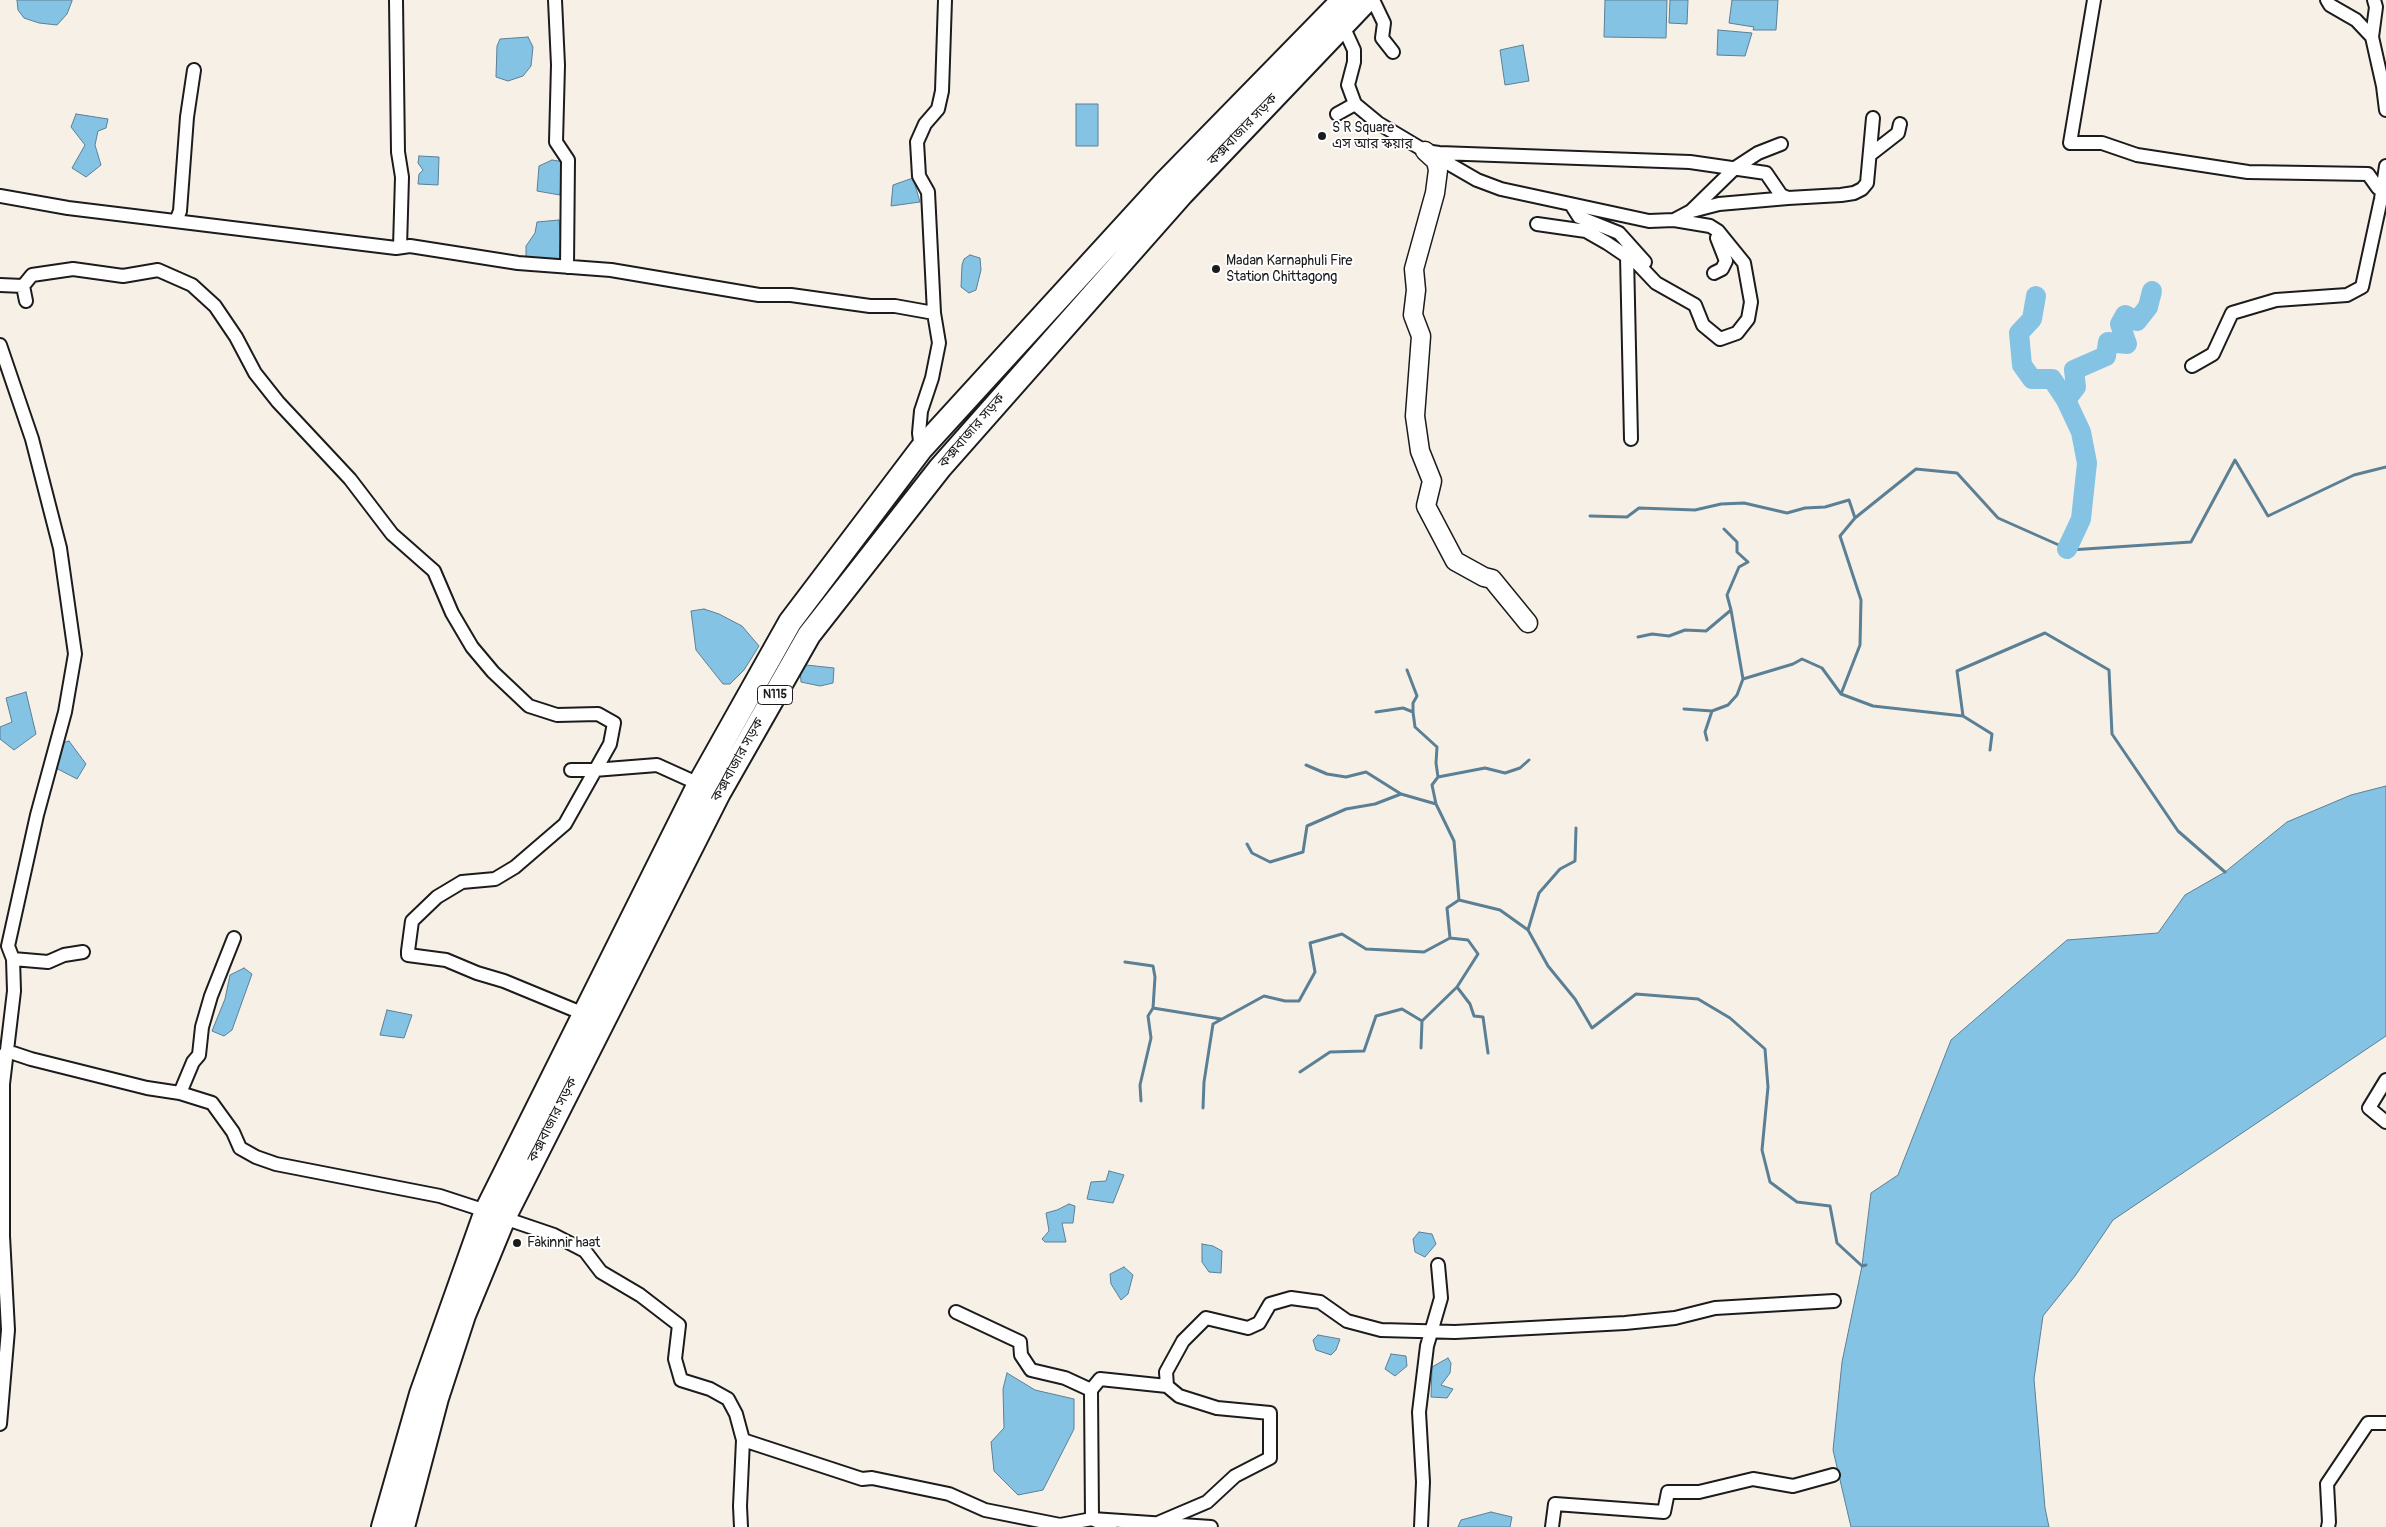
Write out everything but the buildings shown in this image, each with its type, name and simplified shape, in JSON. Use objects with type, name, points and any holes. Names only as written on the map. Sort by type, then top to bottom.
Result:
[{"type":"highway","name":"কক্সবাজার সড়ক","points":[[383,1527],[421,1394],[495,1214],[584,1014],[699,784],[790,622],[921,449],[1166,181],[1343,0]]},
{"type":"highway","name":"কক্সবাজার সড়ক","points":[[403,1527],[432,1417],[495,1214],[719,793],[809,635],[940,468],[1182,194],[1367,0]]},
{"type":"street","points":[[396,0],[398,152],[402,177],[400,247]]},
{"type":"street","points":[[555,0],[558,64],[556,142],[568,160],[567,267]]},
{"type":"street","points":[[921,449],[919,433],[921,411],[932,378],[939,342],[934,313],[928,192],[919,176],[917,142],[925,124],[938,109],[942,91],[946,0]]},
{"type":"street","points":[[1374,0],[1384,23],[1382,38],[1393,52]]},
{"type":"street","points":[[2094,0],[2070,143],[2102,143],[2137,155],[2248,172],[2368,174],[2378,188],[2384,188]]},
{"type":"street","points":[[2327,0],[2330,5],[2356,20],[2372,37]]},
{"type":"street","points":[[2374,0],[2376,7],[2372,37],[2383,86],[2386,110]]},
{"type":"street","points":[[1343,26],[1354,50],[1354,62],[1348,85],[1355,104],[1378,123],[1477,180],[1501,189],[1572,206],[1649,221],[1674,220],[1718,231],[1744,263],[1750,302],[1748,319],[1737,333],[1720,339],[1703,325],[1695,305],[1656,283],[1638,264],[1626,256],[1586,231],[1536,224]]},
{"type":"street","points":[[176,221],[180,211],[187,117],[194,70]]},
{"type":"street","points":[[1337,114],[1355,104]]},
{"type":"street","points":[[1674,220],[1691,211],[1719,204],[1854,193],[1862,189],[1868,183],[1873,118]]},
{"type":"street","points":[[1871,154],[1898,133],[1900,124]]},
{"type":"street","points":[[1691,211],[1735,168],[1758,153],[1781,144]]},
{"type":"street","points":[[1425,151],[1439,154],[1690,162],[1766,173],[1781,195],[1788,198]]},
{"type":"street","points":[[1425,151],[1436,161],[1438,170],[1435,193],[1414,269],[1416,290],[1413,315],[1421,336],[1416,416],[1420,451],[1432,481],[1426,506],[1455,561],[1484,577],[1492,579],[1528,623]]},
{"type":"street","points":[[2192,366],[2213,354],[2232,313],[2276,300],[2347,295],[2362,288],[2384,188],[2386,166]]},
{"type":"street","points":[[0,196],[68,208],[400,247],[410,246],[518,263],[611,270],[759,295],[791,295],[870,306],[895,306],[934,313]]},
{"type":"street","points":[[1572,206],[1579,217],[1619,233],[1657,275],[1686,300]]},
{"type":"street","points":[[1713,229],[1726,261],[1722,269],[1714,273]]},
{"type":"street","points":[[1626,256],[1631,439]]},
{"type":"street","points":[[23,286],[32,275],[72,269],[123,276],[158,270],[192,285],[215,306],[236,337],[255,372],[278,402],[350,479],[392,534],[434,571],[452,613],[472,646],[493,672],[529,706],[557,715],[598,714],[614,723],[610,744],[564,824],[515,867],[495,879],[462,882],[437,897],[412,921],[408,951],[408,955],[446,960],[477,973],[504,981],[584,1014]]},
{"type":"street","points":[[0,285],[23,286]]},
{"type":"street","points":[[23,286],[26,301]]},
{"type":"street","points":[[0,345],[32,438],[60,548],[75,654],[65,712],[36,815],[4,946],[13,959],[14,991],[3,1056],[3,1236],[8,1330],[0,1424]]},
{"type":"street","points":[[571,770],[594,770],[657,764],[699,784]]},
{"type":"street","points":[[180,1093],[193,1062],[199,1055],[202,1027],[210,996],[234,938]]},
{"type":"street","points":[[13,959],[48,962],[83,952]]},
{"type":"street","points":[[3,1056],[13,1053],[31,1060],[147,1088],[180,1093],[212,1103],[233,1132],[240,1148],[256,1157],[276,1164],[440,1196],[554,1235],[585,1251],[601,1272],[640,1295],[679,1325],[675,1359],[681,1380],[710,1389],[728,1399],[736,1414],[743,1440],[741,1527]]},
{"type":"street","points":[[2386,1080],[2369,1108],[2386,1122]]},
{"type":"street","points":[[1421,1527],[1423,1482],[1419,1412],[1427,1346],[1441,1298],[1438,1265]]},
{"type":"street","points":[[1167,1386],[1166,1372],[1183,1341],[1206,1318],[1248,1328],[1259,1323],[1270,1304],[1291,1298],[1320,1302],[1347,1321],[1381,1330],[1431,1332],[1625,1323],[1675,1318],[1715,1308],[1834,1301]]},
{"type":"street","points":[[956,1312],[1020,1342],[1021,1355],[1031,1370],[1065,1378],[1091,1390]]},
{"type":"street","points":[[1092,1519],[1091,1390],[1100,1379],[1167,1386],[1179,1396],[1217,1408],[1270,1412],[1270,1458],[1235,1476],[1208,1502],[1160,1522]]},
{"type":"street","points":[[2328,1527],[2327,1484],[2368,1422],[2386,1423]]},
{"type":"street","points":[[743,1440],[862,1479],[872,1478],[949,1494],[985,1510],[1060,1525],[1092,1519],[1160,1522],[1211,1527]]},
{"type":"street","points":[[1552,1527],[1554,1504],[1664,1512],[1668,1492],[1699,1492],[1753,1479],[1793,1486],[1832,1475]]},
{"type":"street","points":[[1092,1519],[1110,1527]]},
{"type":"water","points":[[17,0],[72,1],[67,14],[57,25],[39,23],[24,18],[18,10]]},
{"type":"water","points":[[1605,0],[1667,0],[1666,38],[1604,37]]},
{"type":"water","points":[[1670,0],[1688,0],[1687,24],[1669,23]]},
{"type":"water","points":[[1732,0],[1778,0],[1776,30],[1753,30],[1754,27],[1729,23]]},
{"type":"water","points":[[1718,30],[1752,33],[1745,56],[1717,55]]},
{"type":"water","points":[[528,37],[533,47],[531,66],[523,76],[508,81],[496,77],[497,46],[500,39]]},
{"type":"water","points":[[1523,45],[1529,81],[1505,85],[1500,50]]},
{"type":"water","points":[[1076,104],[1098,104],[1098,146],[1076,146]]},
{"type":"water","points":[[76,114],[108,119],[106,128],[98,131],[95,145],[101,165],[86,177],[72,168],[85,145],[71,127]]},
{"type":"water","points":[[419,156],[439,157],[438,185],[418,184],[419,174],[423,170],[418,163]]},
{"type":"water","points":[[552,160],[565,162],[560,195],[537,191],[539,166]]},
{"type":"water","points":[[913,178],[920,202],[891,206],[893,185]]},
{"type":"water","points":[[559,220],[562,249],[559,262],[526,259],[526,246],[535,233],[537,222]]},
{"type":"water","points":[[970,255],[980,258],[981,270],[976,290],[969,293],[961,287],[962,265],[964,259]]},
{"type":"water","points":[[704,609],[719,614],[742,626],[759,646],[744,670],[730,684],[723,684],[696,650],[691,611]]},
{"type":"water","points":[[806,665],[834,668],[833,683],[820,686],[801,682],[800,668]]},
{"type":"water","points":[[26,692],[36,734],[14,750],[0,739],[0,727],[12,722],[6,698]]},
{"type":"water","points":[[69,741],[86,764],[77,779],[54,767],[62,743]]},
{"type":"water","points":[[2386,786],[2386,1036],[2113,1220],[2075,1276],[2043,1316],[2034,1379],[2045,1508],[2049,1527],[1851,1527],[1833,1450],[1842,1362],[1862,1266],[1871,1193],[1898,1175],[1951,1040],[2067,940],[2158,933],[2185,895],[2225,872],[2287,822],[2351,795]]},
{"type":"water","points":[[244,968],[252,974],[232,1030],[224,1036],[212,1031],[225,999],[230,975]]},
{"type":"water","points":[[387,1010],[412,1015],[404,1038],[380,1035]]},
{"type":"water","points":[[1109,1171],[1124,1175],[1113,1203],[1087,1199],[1091,1182],[1106,1181]]},
{"type":"water","points":[[1069,1204],[1075,1206],[1073,1223],[1062,1223],[1066,1242],[1045,1242],[1042,1239],[1049,1231],[1046,1213]]},
{"type":"water","points":[[1419,1232],[1432,1234],[1436,1244],[1425,1257],[1415,1252],[1413,1239]]},
{"type":"water","points":[[1202,1244],[1213,1246],[1222,1251],[1221,1273],[1209,1272],[1202,1262]]},
{"type":"water","points":[[1124,1267],[1133,1275],[1128,1294],[1121,1300],[1111,1284],[1110,1274]]},
{"type":"water","points":[[1318,1335],[1340,1339],[1336,1350],[1331,1355],[1316,1350],[1313,1340]]},
{"type":"water","points":[[1391,1354],[1406,1356],[1407,1366],[1395,1376],[1385,1369]]},
{"type":"water","points":[[1448,1358],[1451,1363],[1450,1373],[1441,1385],[1453,1389],[1447,1398],[1431,1397],[1432,1367]]},
{"type":"water","points":[[1007,1373],[1035,1390],[1074,1399],[1074,1429],[1043,1490],[1018,1495],[994,1471],[991,1442],[1004,1428],[1003,1389]]},
{"type":"water","points":[[1491,1512],[1512,1517],[1510,1527],[1458,1527],[1461,1520]]},
{"type":"waterway","points":[[2067,549],[2081,519],[2087,463],[2081,432],[2066,400],[2076,387],[2074,370],[2106,356],[2108,342],[2127,344],[2120,324],[2125,315],[2137,321],[2148,307],[2152,291]]},
{"type":"waterway","points":[[2036,296],[2032,319],[2019,333],[2022,365],[2032,379],[2052,379],[2066,400]]},
{"type":"waterway","points":[[1841,694],[1860,645],[1861,600],[1840,536],[1855,518],[1916,469],[1957,473],[1998,518],[2070,550],[2191,542],[2235,460],[2268,516],[2354,475],[2386,467]]},
{"type":"waterway","points":[[1590,516],[1627,517],[1639,508],[1695,510],[1721,504],[1744,503],[1787,513],[1805,508],[1825,507],[1849,500],[1855,518]]},
{"type":"waterway","points":[[1724,529],[1737,542],[1737,552],[1748,562],[1739,567],[1727,595],[1731,610]]},
{"type":"waterway","points":[[1638,637],[1652,634],[1669,636],[1685,630],[1706,631],[1731,610],[1743,679],[1793,664],[1802,659],[1822,668],[1841,694],[1873,706],[1963,716],[1957,671],[2045,633],[2109,670],[2112,734],[2178,831],[2225,872]]},
{"type":"waterway","points":[[1407,670],[1417,696],[1413,703],[1413,712]]},
{"type":"waterway","points":[[1684,709],[1712,711],[1728,705],[1737,695],[1743,679]]},
{"type":"waterway","points":[[1376,712],[1403,708],[1413,712],[1415,727],[1437,747],[1436,763],[1438,777]]},
{"type":"waterway","points":[[1707,740],[1705,732],[1712,711]]},
{"type":"waterway","points":[[1963,716],[1992,734],[1990,750]]},
{"type":"waterway","points":[[1529,760],[1520,768],[1505,773],[1485,768],[1438,777],[1432,785],[1436,804],[1454,841],[1459,900],[1500,910],[1528,930],[1548,966],[1575,999],[1592,1028],[1636,994],[1698,999],[1730,1018],[1765,1049],[1768,1087],[1762,1150],[1770,1182],[1797,1202],[1830,1206],[1837,1243],[1862,1266],[1866,1265]]},
{"type":"waterway","points":[[1306,765],[1327,774],[1346,777],[1366,772],[1401,794],[1436,804]]},
{"type":"waterway","points":[[1247,844],[1252,853],[1270,862],[1303,852],[1307,826],[1346,809],[1375,804],[1401,794]]},
{"type":"waterway","points":[[1528,930],[1539,893],[1560,869],[1575,861],[1576,828]]},
{"type":"waterway","points":[[1421,1048],[1422,1021],[1457,987],[1478,954],[1468,940],[1450,938],[1447,908],[1459,900]]},
{"type":"waterway","points":[[1213,1024],[1264,996],[1285,1001],[1299,1001],[1315,972],[1310,943],[1342,934],[1366,949],[1424,952],[1450,938]]},
{"type":"waterway","points":[[1125,962],[1153,966],[1155,977],[1153,1008],[1221,1019]]},
{"type":"waterway","points":[[1457,987],[1470,1004],[1474,1016],[1483,1017],[1488,1053]]},
{"type":"waterway","points":[[1141,1101],[1140,1085],[1151,1038],[1148,1016],[1153,1008]]},
{"type":"waterway","points":[[1300,1072],[1330,1052],[1364,1051],[1376,1016],[1402,1009],[1422,1021]]},
{"type":"waterway","points":[[1203,1108],[1204,1082],[1213,1024]]},
{"type":"place","name":"S R Square এস আর স্কয়ার","points":[[1322,136]]},
{"type":"place","name":"Madan Karnaphuli Fire Station Chittagong","points":[[1216,269]]},
{"type":"place","name":"Fakinnir haat","points":[[517,1243]]}]
